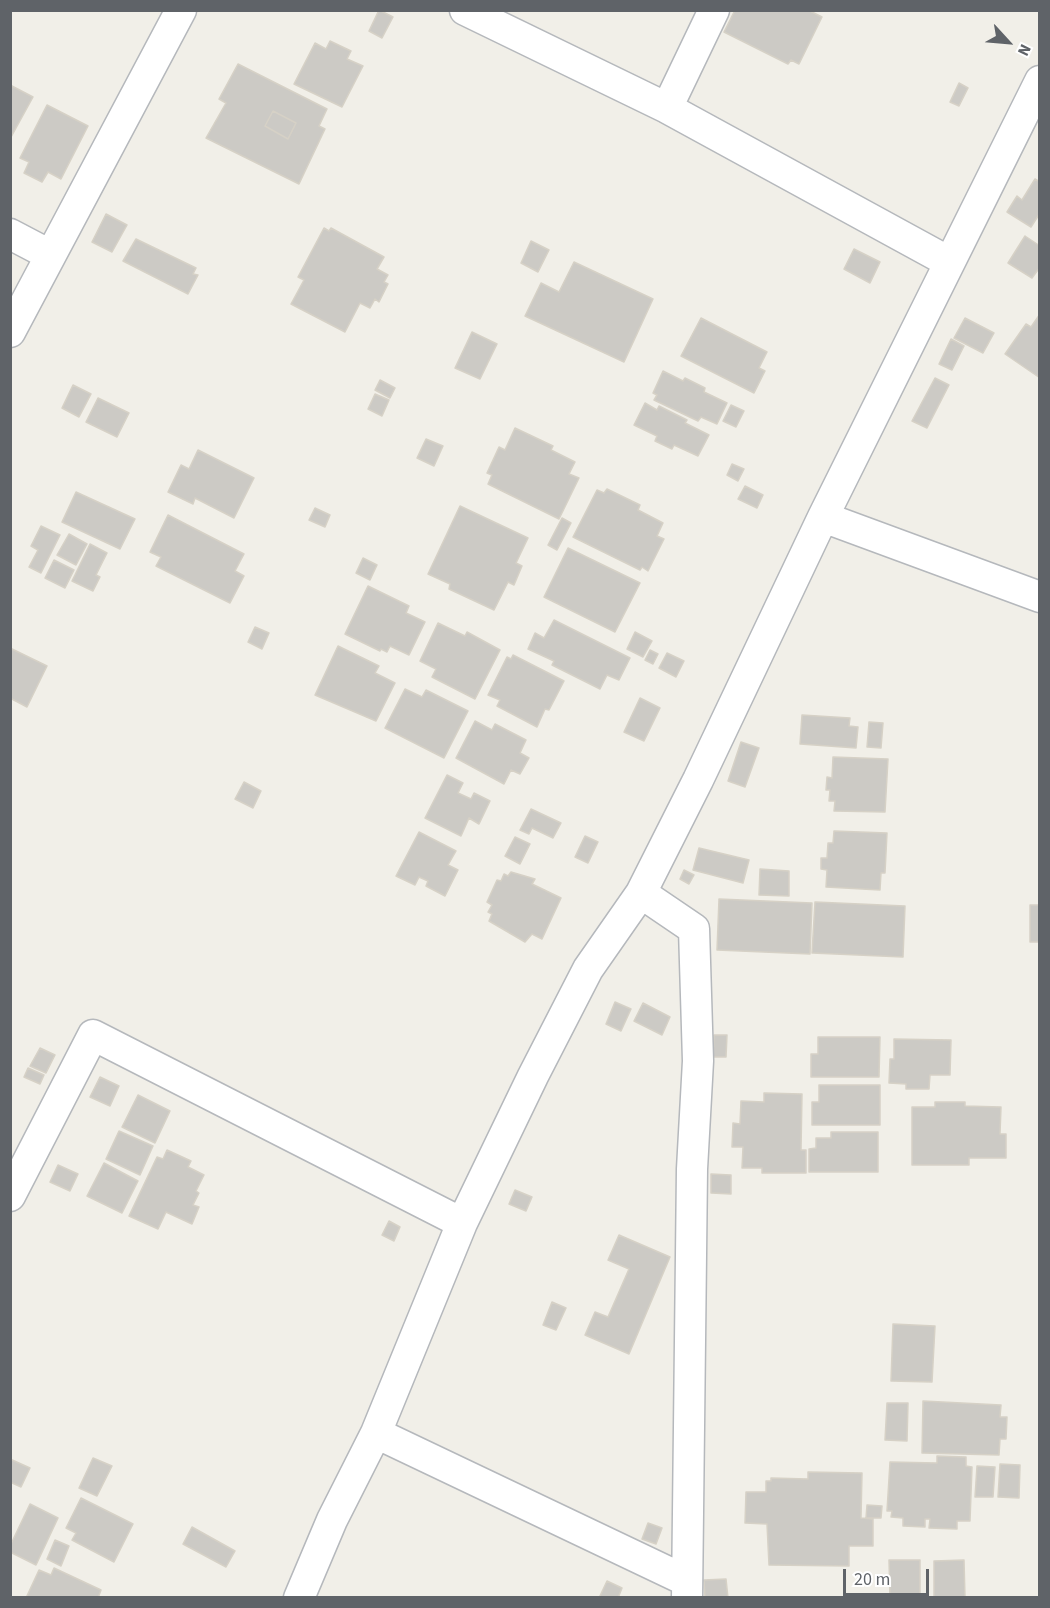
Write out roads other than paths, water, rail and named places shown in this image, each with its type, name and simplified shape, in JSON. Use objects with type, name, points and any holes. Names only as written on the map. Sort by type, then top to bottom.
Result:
[{"type":"street","points":[[10,332],[181,10]]},
{"type":"street","points":[[465,10],[667,108],[949,262]]},
{"type":"street","points":[[667,108],[714,10]]},
{"type":"street","points":[[299,1598],[332,1520],[376,1433],[462,1222],[588,969],[641,892],[760,653],[823,517],[1040,81]]},
{"type":"street","points":[[10,234],[50,255]]},
{"type":"street","points":[[823,517],[1040,597]]},
{"type":"street","points":[[376,1433],[687,1589],[692,1170],[698,1061],[694,929],[641,892]]},
{"type":"street","points":[[10,1196],[93,1035],[462,1222]]}]
